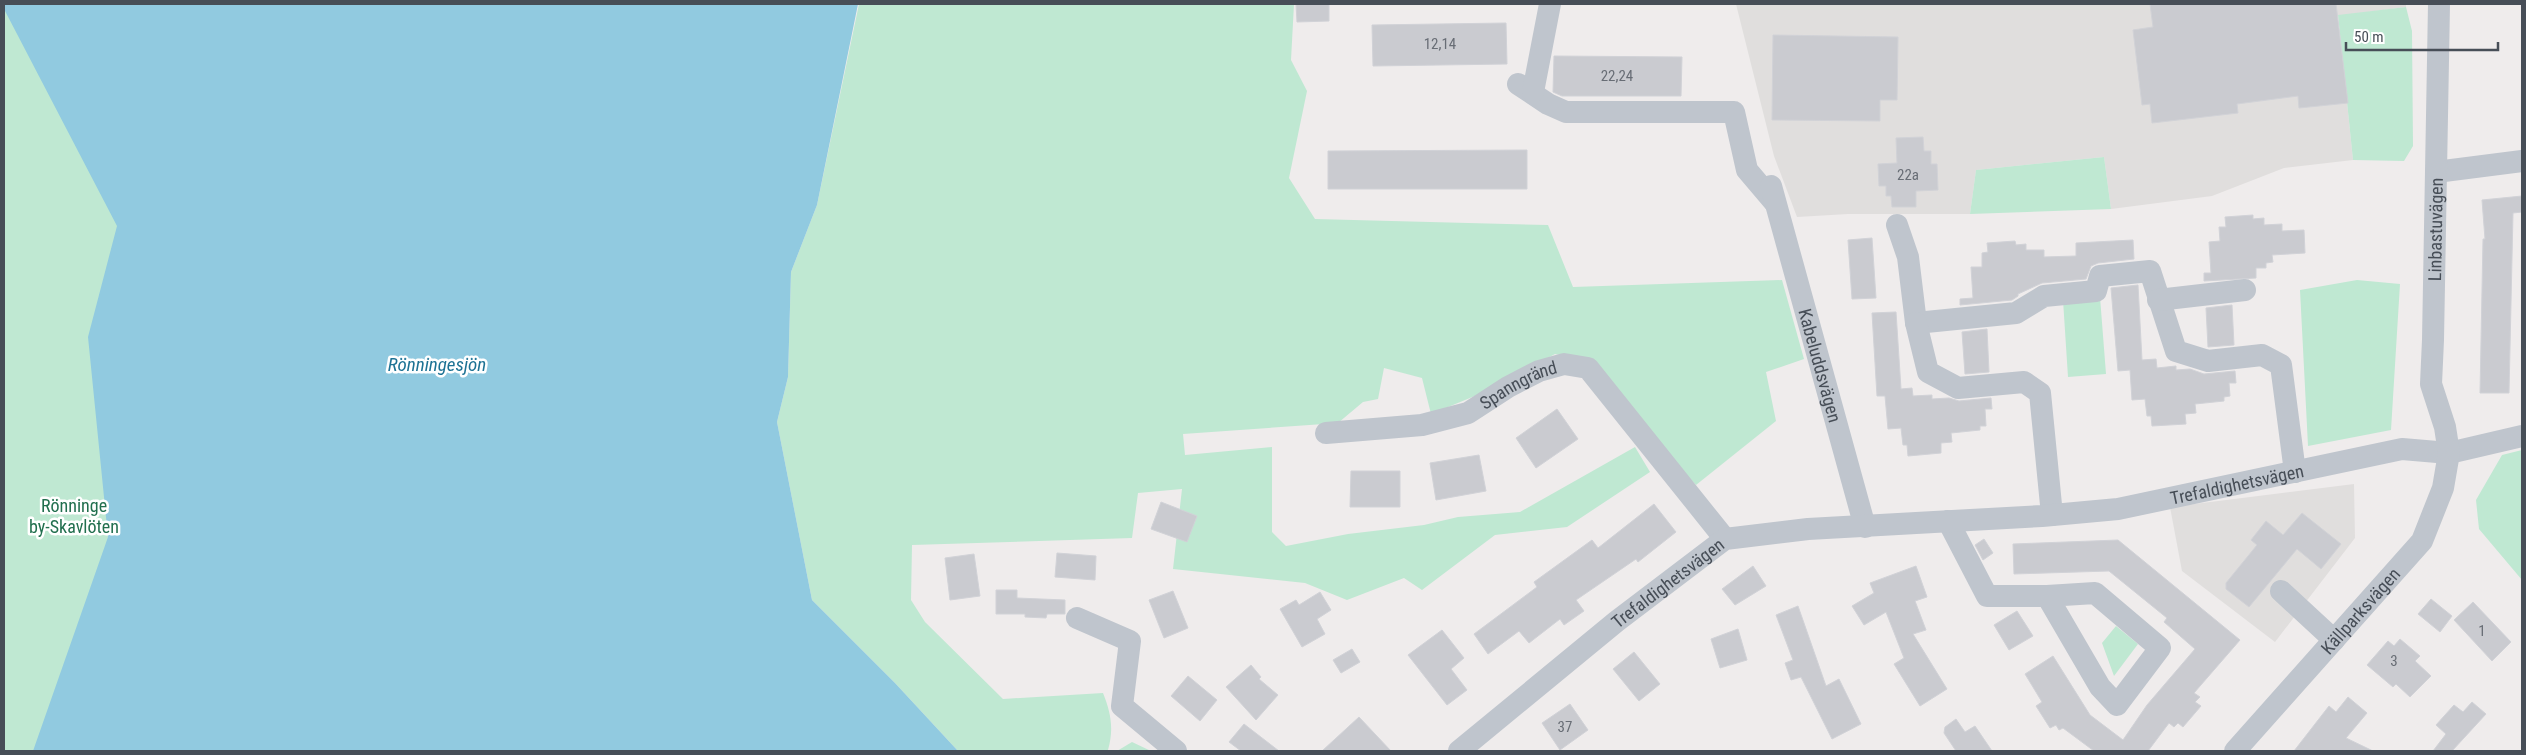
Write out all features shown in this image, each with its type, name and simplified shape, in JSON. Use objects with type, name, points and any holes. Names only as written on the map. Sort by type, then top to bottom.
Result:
[{"type":"street","name":"Kabeluddsvägen","points":[[1550,4],[1526,88],[1548,104],[1566,112],[1734,112],[1747,170],[1773,195],[1865,527]]},
{"type":"street","name":"Linbastuvägen","points":[[2439,4],[2431,384],[2444,427],[2449,452]]},
{"type":"street","points":[[2436,172],[2522,160]]},
{"type":"street","points":[[1897,225],[1908,256],[1916,323],[1928,372],[1958,388],[2024,382],[2040,393],[2052,515]]},
{"type":"street","points":[[1916,323],[2016,312],[2044,296],[2096,291],[2100,276],[2150,272],[2176,351],[2208,361],[2262,355],[2281,364],[2295,472]]},
{"type":"street","points":[[2158,300],[2245,290]]},
{"type":"street","name":"Spanngränd","points":[[1326,433],[1422,425],[1468,413],[1508,387],[1539,371],[1564,364],[1588,368],[1725,540]]},
{"type":"street","name":"Trefaldighetsvägen","points":[[1459,751],[1617,621],[1725,540],[1808,529],[2052,515],[2118,509],[2402,449],[2449,452],[2522,436]]},
{"type":"street","name":"Källparksvägen","points":[[2235,751],[2422,541],[2443,488],[2449,452]]},
{"type":"street","points":[[1948,521],[1987,596],[2047,596],[2095,593],[2160,648],[2117,705],[2100,687],[2047,596]]},
{"type":"street","points":[[2281,591],[2334,640]]},
{"type":"street","points":[[1077,618],[1130,641],[1122,706],[1136,720],[1176,751]]},
{"type":"shaded area","points":[[1736,4],[2406,4],[2406,7],[2338,16],[2353,160],[2284,168],[2212,196],[2111,209],[2104,157],[1976,170],[1970,214],[1848,214],[1797,217],[1774,156]]},
{"type":"shaded area","points":[[2354,484],[2355,538],[2275,642],[2182,571],[2170,507]]},
{"type":"green space","name":"Rönninge by-Skavlöten","points":[[4,4],[12,4],[124,176],[146,507],[54,751],[4,751]]},
{"type":"green space","points":[[859,4],[1294,4],[1291,60],[1307,91],[1289,178],[1315,219],[1548,225],[1573,287],[1782,280],[1804,359],[1766,372],[1776,421],[1696,485],[1576,358],[1555,354],[1487,391],[1431,414],[1422,378],[1384,368],[1378,399],[1363,402],[1338,423],[1183,434],[1185,455],[1272,447],[1272,532],[1286,546],[1348,534],[1424,525],[1458,517],[1520,512],[1635,447],[1650,472],[1567,527],[1495,535],[1422,590],[1404,578],[1347,600],[1305,583],[1173,569],[1182,489],[1138,493],[1132,538],[912,545],[911,600],[925,622],[1003,699],[1103,693],[1111,721],[1108,750],[1117,751],[958,751],[895,683],[812,600],[777,422],[788,377],[791,272],[817,205]]},
{"type":"green space","points":[[2406,7],[2412,31],[2413,146],[2404,161],[2353,160],[2338,15]]},
{"type":"green space","points":[[2104,157],[2111,209],[1970,214],[1976,170]]},
{"type":"green space","points":[[2357,280],[2400,284],[2391,430],[2308,446],[2300,290]]},
{"type":"green space","points":[[2100,297],[2106,374],[2068,377],[2063,300]]},
{"type":"green space","points":[[2522,450],[2522,580],[2479,529],[2476,500],[2502,455]]},
{"type":"green space","points":[[2116,626],[2138,644],[2114,676],[2102,643]]},
{"type":"green space","points":[[1132,742],[1151,751],[1117,751]]},
{"type":"water","name":"Rönningesjön","points":[[4,4],[858,4],[817,205],[791,272],[788,377],[777,422],[812,600],[895,683],[958,751],[33,751],[108,537],[88,337],[117,226],[4,9]]},
{"type":"building","points":[[1296,4],[1329,4],[1329,21],[1297,22]]},
{"type":"building","points":[[2150,4],[2336,4],[2348,103],[2299,108],[2298,96],[2237,104],[2238,113],[2152,123],[2150,104],[2142,105],[2133,30],[2153,27]]},
{"type":"building","points":[[1506,23],[1507,64],[1373,66],[1372,25]]},
{"type":"building","points":[[1773,35],[1898,37],[1897,100],[1880,100],[1880,121],[1772,120]]},
{"type":"building","points":[[1554,56],[1682,57],[1681,96],[1562,96],[1553,92]]},
{"type":"building","points":[[1923,137],[1924,151],[1931,151],[1931,164],[1937,164],[1938,190],[1916,191],[1916,207],[1892,207],[1891,196],[1886,196],[1886,186],[1879,186],[1878,164],[1897,163],[1896,138]]},
{"type":"building","points":[[1527,150],[1527,189],[1328,189],[1328,151]]},
{"type":"building","points":[[2522,196],[2522,212],[2513,213],[2509,393],[2480,393],[2483,239],[2485,239],[2482,200]]},
{"type":"building","points":[[2253,215],[2253,219],[2264,218],[2264,225],[2282,224],[2282,231],[2304,230],[2305,253],[2272,255],[2273,262],[2266,263],[2266,268],[2256,268],[2256,278],[2204,281],[2204,273],[2211,273],[2209,242],[2220,241],[2219,227],[2226,227],[2225,217]]},
{"type":"building","points":[[1872,238],[1876,298],[1852,299],[1848,240]]},
{"type":"building","points":[[2133,240],[2134,259],[2098,263],[2091,266],[2086,279],[2042,283],[2018,294],[2012,300],[1960,305],[1960,299],[1973,298],[1971,267],[1982,267],[1982,253],[1988,252],[1987,243],[2015,241],[2016,245],[2026,244],[2026,250],[2044,250],[2044,257],[2076,256],[2076,243]]},
{"type":"building","points":[[2138,285],[2142,360],[2156,359],[2157,368],[2176,366],[2176,370],[2190,369],[2204,374],[2235,371],[2236,383],[2229,383],[2230,396],[2224,397],[2224,401],[2195,404],[2196,413],[2185,414],[2186,424],[2152,426],[2151,416],[2147,416],[2145,399],[2132,400],[2130,370],[2118,371],[2111,288]]},
{"type":"building","points":[[2232,305],[2234,345],[2208,347],[2206,308]]},
{"type":"building","points":[[1896,312],[1901,389],[1912,388],[1913,396],[1932,395],[1932,399],[1949,398],[1959,401],[1991,398],[1992,409],[1985,409],[1986,426],[1980,426],[1980,430],[1951,433],[1952,442],[1941,443],[1941,453],[1908,456],[1907,445],[1903,445],[1901,428],[1888,429],[1885,396],[1877,396],[1872,313]]},
{"type":"building","points":[[1987,329],[1989,372],[1965,374],[1962,332]]},
{"type":"building","points":[[1557,409],[1578,439],[1536,468],[1516,438]]},
{"type":"building","points":[[1479,455],[1486,491],[1436,500],[1430,463]]},
{"type":"building","points":[[1351,471],[1400,471],[1400,507],[1350,507]]},
{"type":"building","points":[[1161,502],[1197,516],[1187,542],[1151,529]]},
{"type":"building","points":[[1654,504],[1676,532],[1638,562],[1636,559],[1576,600],[1584,611],[1564,625],[1560,619],[1529,643],[1519,631],[1488,654],[1474,634],[1537,587],[1534,582],[1592,540],[1598,548]]},
{"type":"building","points":[[2302,513],[2341,544],[2321,569],[2297,549],[2249,607],[2226,589],[2226,583],[2257,545],[2251,540],[2266,521],[2283,535]]},
{"type":"building","points":[[1984,539],[1993,553],[1983,560],[1975,545]]},
{"type":"building","points":[[2118,540],[2240,640],[2194,693],[2200,697],[2195,702],[2201,706],[2183,727],[2178,723],[2174,727],[2169,723],[2148,751],[2094,751],[2063,728],[2059,730],[2056,725],[2050,728],[2036,706],[2042,702],[2025,674],[2053,656],[2090,715],[2123,740],[2147,705],[2195,649],[2164,622],[2167,618],[2109,571],[2014,574],[2013,544]]},
{"type":"building","points":[[1057,553],[1096,556],[1095,580],[1055,577]]},
{"type":"building","points":[[974,554],[980,596],[950,600],[945,558]]},
{"type":"building","points":[[1753,566],[1766,586],[1735,605],[1722,589]]},
{"type":"building","points":[[1916,566],[1927,597],[1915,601],[1926,630],[1913,634],[1947,689],[1920,706],[1894,664],[1904,658],[1886,612],[1864,625],[1852,606],[1874,593],[1870,583]]},
{"type":"building","points":[[996,590],[1017,590],[1017,598],[1065,600],[1065,614],[1047,614],[1046,618],[1025,617],[1025,614],[996,614]]},
{"type":"building","points":[[1173,591],[1188,628],[1164,638],[1149,600]]},
{"type":"building","points":[[1320,592],[1331,610],[1317,619],[1325,634],[1302,647],[1280,609],[1296,600],[1299,605]]},
{"type":"building","points":[[2431,599],[2452,616],[2440,632],[2418,614]]},
{"type":"building","points":[[2473,602],[2511,642],[2492,661],[2454,620]]},
{"type":"building","points":[[1798,606],[1826,686],[1839,679],[1861,724],[1832,739],[1801,677],[1791,680],[1785,663],[1793,660],[1776,615]]},
{"type":"building","points":[[2017,611],[2033,636],[2009,650],[1994,625]]},
{"type":"building","points":[[1738,629],[1747,660],[1720,668],[1711,639]]},
{"type":"building","points":[[1442,630],[1464,658],[1451,669],[1467,690],[1447,705],[1408,655]]},
{"type":"building","points":[[2400,639],[2420,656],[2415,661],[2431,676],[2410,697],[2396,684],[2393,687],[2367,665],[2388,641],[2394,646]]},
{"type":"building","points":[[1352,649],[1360,662],[1341,673],[1333,660]]},
{"type":"building","points":[[1634,652],[1660,684],[1639,701],[1613,669]]},
{"type":"building","points":[[1251,665],[1261,677],[1259,679],[1278,695],[1256,720],[1226,687]]},
{"type":"building","points":[[1188,676],[1217,700],[1200,721],[1171,696]]},
{"type":"building","points":[[2348,697],[2367,713],[2346,738],[2373,751],[2294,751],[2329,706],[2336,712]]},
{"type":"building","points":[[2472,702],[2486,714],[2452,751],[2433,751],[2446,734],[2436,725],[2454,705],[2463,712]]},
{"type":"building","points":[[1570,704],[1588,730],[1560,750],[1542,723]]},
{"type":"building","points":[[1359,717],[1391,751],[1322,751]]},
{"type":"building","points":[[1956,719],[1965,732],[1975,726],[1992,751],[1956,751],[1944,733],[1945,727]]},
{"type":"building","points":[[1244,724],[1279,751],[1241,751],[1229,742]]}]
